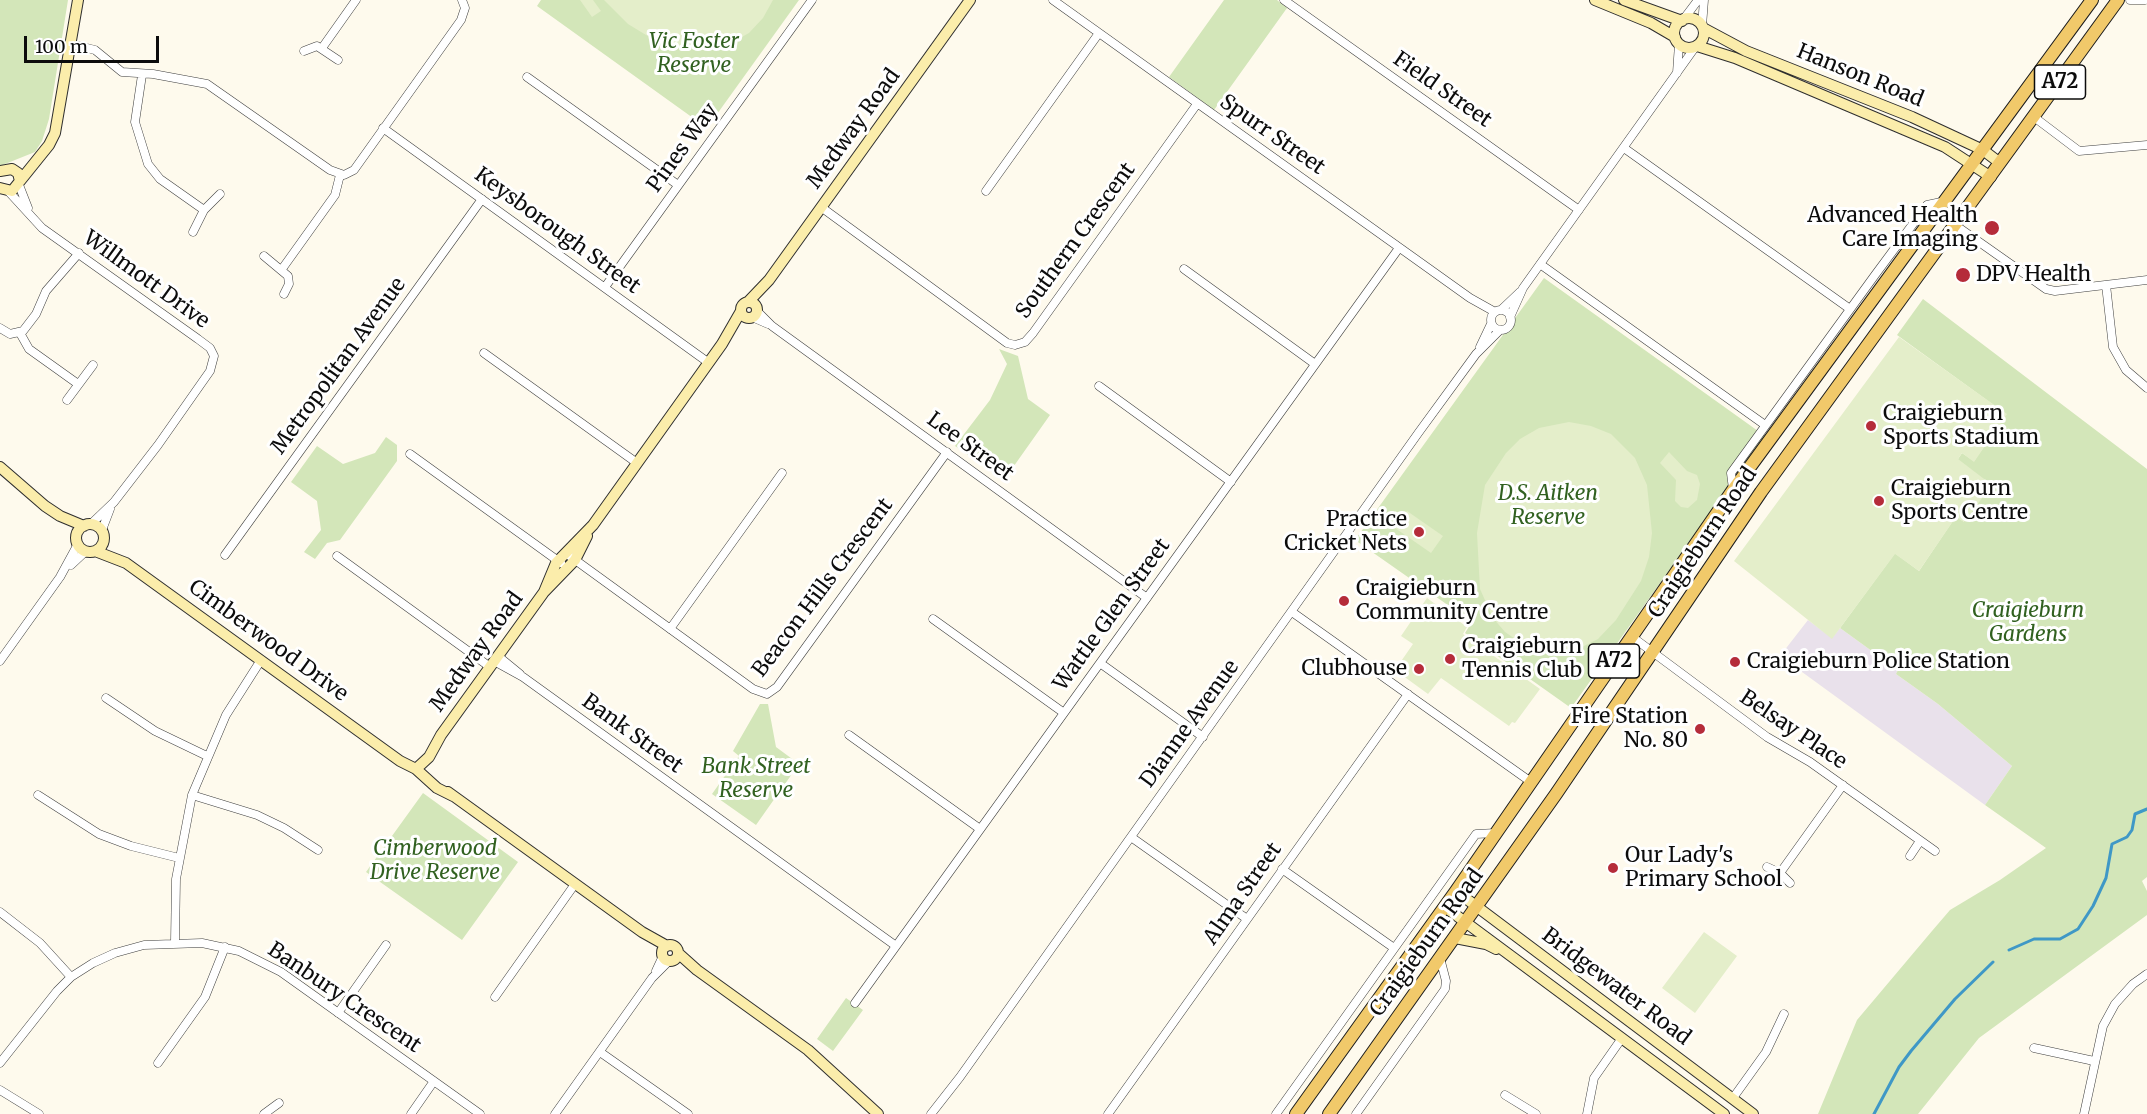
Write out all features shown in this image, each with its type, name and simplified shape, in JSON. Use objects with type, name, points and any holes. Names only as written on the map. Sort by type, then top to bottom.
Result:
[{"type":"main road","name":"Craigieburn Road","points":[[1296,1114],[1445,907],[1733,490],[2092,0]]},
{"type":"main road","name":"Craigieburn Road","points":[[1329,1114],[1477,907],[1761,492],[2118,0]]},
{"type":"street","points":[[4,191],[19,183],[55,133],[78,0]]},
{"type":"street","points":[[321,48],[356,0]]},
{"type":"street","name":"Pines Way","points":[[605,287],[812,0]]},
{"type":"street","name":"Medway Road","points":[[419,765],[722,344],[750,311],[769,280],[970,0]]},
{"type":"street","name":"Spurr Street","points":[[1053,0],[1494,316]]},
{"type":"street","name":"Field Street","points":[[1284,0],[1579,210]]},
{"type":"street","points":[[1595,0],[1652,23],[1688,48],[1697,46],[1704,36],[1704,0]]},
{"type":"street","points":[[1624,0],[1682,20],[1692,18],[1703,27]]},
{"type":"street","points":[[1677,73],[1675,29],[1698,0]]},
{"type":"street","points":[[2130,0],[2145,0]]},
{"type":"street","points":[[340,175],[354,170],[460,20],[464,13],[464,1]]},
{"type":"street","name":"Hanson Road","points":[[1703,27],[1726,42],[1912,117],[1983,150],[2001,163]]},
{"type":"street","points":[[986,191],[1099,33]]},
{"type":"street","points":[[71,44],[95,50],[122,72],[207,84],[340,175]]},
{"type":"street","points":[[304,51],[313,46],[321,48],[338,60]]},
{"type":"street","name":"Dianne Avenue","points":[[1476,354],[1494,316],[1523,288],[1697,46]]},
{"type":"street","name":"Hanson Road","points":[[1697,46],[1735,58],[1926,139],[1973,164],[1991,177]]},
{"type":"street","points":[[142,75],[135,122],[148,164],[160,179],[204,210]]},
{"type":"street","points":[[527,77],[678,185]]},
{"type":"street","name":"Southern Crescent","points":[[821,207],[1007,343],[1015,345],[1025,342],[1033,333],[1197,104]]},
{"type":"street","points":[[2034,117],[2079,151],[2147,145]]},
{"type":"street","name":"Keysborough Street","points":[[383,128],[709,363]]},
{"type":"street","points":[[1624,148],[1850,309]]},
{"type":"street","points":[[4,170],[40,156]]},
{"type":"street","points":[[4,170],[16,171],[19,183]]},
{"type":"street","points":[[282,269],[335,195],[340,175]]},
{"type":"street","name":"Willmott Drive","points":[[19,183],[29,213]]},
{"type":"street","name":"Willmott Drive","points":[[4,191],[42,228],[198,339],[210,348],[214,356],[210,371],[114,502],[87,525]]},
{"type":"street","points":[[193,232],[204,210],[220,194]]},
{"type":"street","name":"Metropolitan Avenue","points":[[225,555],[482,199]]},
{"type":"street","name":"Craigieburn Road","points":[[1733,490],[1731,473],[1850,309],[1927,205],[1946,201]]},
{"type":"street","points":[[1955,225],[2046,289],[2055,291],[2147,280]]},
{"type":"street","name":"Wattle Glen Street","points":[[855,1003],[1399,248]]},
{"type":"street","points":[[0,328],[10,334],[20,333],[36,314],[46,291],[79,253]]},
{"type":"street","points":[[264,256],[282,269],[289,280],[284,294]]},
{"type":"street","points":[[1540,264],[1766,425]]},
{"type":"street","points":[[1184,269],[1315,364]]},
{"type":"street","points":[[2106,285],[2113,347],[2126,370],[2147,388]]},
{"type":"street","name":"Dianne Avenue","points":[[931,1114],[1476,354],[1500,330],[1509,326],[1510,317],[1523,288]]},
{"type":"street","name":"Lee Street","points":[[750,311],[1147,598]]},
{"type":"street","points":[[1500,330],[1494,316],[1510,317]]},
{"type":"street","points":[[20,333],[29,349],[78,384]]},
{"type":"street","points":[[484,353],[637,463]]},
{"type":"street","points":[[67,400],[93,365]]},
{"type":"street","points":[[1099,386],[1231,482]]},
{"type":"street","name":"Beacon Hills Crescent","points":[[410,454],[763,694],[770,693],[946,452]]},
{"type":"street","points":[[0,467],[60,516],[84,545],[101,546],[103,534],[87,525],[60,516]]},
{"type":"street","points":[[670,629],[782,473]]},
{"type":"street","name":"Willmott Drive","points":[[103,534],[114,502]]},
{"type":"street","points":[[0,661],[84,545],[87,525]]},
{"type":"street","name":"Cimberwood Drive","points":[[103,534],[126,563]]},
{"type":"street","name":"Cimberwood Drive","points":[[84,545],[126,563],[400,761],[419,765],[430,783],[453,796],[642,932],[669,955],[697,970],[808,1050],[875,1112]]},
{"type":"street","name":"Bank Street","points":[[337,556],[494,661],[523,677],[896,946]]},
{"type":"street","points":[[1292,612],[1531,782]]},
{"type":"street","points":[[933,619],[1064,713]]},
{"type":"street","name":"Belsay Place","points":[[1631,636],[1650,656],[1666,662],[1767,736],[1843,785],[1935,851]]},
{"type":"street","points":[[175,942],[179,858],[192,795],[226,715],[261,660]]},
{"type":"street","points":[[1100,663],[1203,737]]},
{"type":"street","name":"Alma Street","points":[[1108,1114],[1408,694]]},
{"type":"street","points":[[106,698],[155,731],[207,756]]},
{"type":"street","points":[[849,735],[980,829]]},
{"type":"street","points":[[1780,873],[1843,785]]},
{"type":"street","points":[[38,795],[99,834],[131,846],[179,858]]},
{"type":"street","points":[[192,795],[264,818],[318,850]]},
{"type":"street","name":"Craigieburn Road","points":[[1276,1114],[1476,834],[1496,833]]},
{"type":"street","points":[[1131,837],[1247,920]]},
{"type":"street","points":[[1910,856],[1920,841]]},
{"type":"street","points":[[1767,867],[1780,873],[1791,883]]},
{"type":"street","points":[[1282,869],[1394,948]]},
{"type":"street","points":[[495,997],[575,884]]},
{"type":"street","name":"Bridgewater Road","points":[[1456,891],[1753,1114]]},
{"type":"street","name":"Bridgewater Road","points":[[1445,907],[1724,1114]]},
{"type":"street","points":[[0,912],[40,943],[71,977]]},
{"type":"street","points":[[1455,938],[1486,944],[1519,960],[1529,946]]},
{"type":"street","name":"Banbury Crescent","points":[[0,1069],[3,1060],[41,1008],[71,977],[115,953],[144,945],[175,942],[225,947],[266,963],[480,1114]]},
{"type":"street","points":[[338,1013],[386,945]]},
{"type":"street","points":[[158,1063],[205,996],[225,947]]},
{"type":"street","points":[[555,1114],[669,955]]},
{"type":"street","points":[[1356,1114],[1445,989],[1446,981],[1440,958]]},
{"type":"street","points":[[2084,1114],[2103,1026],[2115,1004],[2133,984],[2147,974]]},
{"type":"street","points":[[1733,1098],[1766,1052],[1784,1014]]},
{"type":"street","points":[[1587,1114],[1594,1078],[1632,1024]]},
{"type":"street","points":[[2034,1048],[2094,1061]]},
{"type":"street","points":[[600,1052],[687,1114]]},
{"type":"street","points":[[411,1114],[434,1081]]},
{"type":"street","points":[[0,1082],[12,1095],[39,1114]]},
{"type":"street","points":[[0,1090],[12,1095]]},
{"type":"street","points":[[1505,1095],[1536,1114]]},
{"type":"street","points":[[264,1114],[279,1103]]},
{"type":"shaded area","points":[[1808,620],[1832,638],[1840,628],[1898,670],[1896,674],[1938,704],[2012,766],[1985,805],[1780,656]]},
{"type":"green space","points":[[0,0],[68,0],[49,119],[42,141],[35,152],[0,166]]},
{"type":"green space","name":"Vic Foster Reserve","points":[[541,0],[799,0],[707,128],[537,6]]},
{"type":"green space","points":[[580,0],[593,0],[601,11],[592,17]]},
{"type":"green space","points":[[604,0],[773,0],[763,18],[749,33],[724,47],[702,50],[680,48],[646,35],[628,24]]},
{"type":"green space","points":[[1224,0],[1277,0],[1287,8],[1214,110],[1169,77]]},
{"type":"green space","name":"D.S. Aitken Reserve","points":[[1544,278],[1765,436],[1571,708],[1465,633],[1472,622],[1355,540]]},
{"type":"green space","name":"Craigieburn Gardens","points":[[1923,299],[2147,469],[2147,877],[2142,881],[2147,891],[2147,915],[1979,1038],[1918,1114],[1818,1114],[1857,1020],[1950,910],[2000,880],[2046,848],[1985,805],[2012,766],[1938,704],[1896,674],[1898,670],[1840,628],[1895,553],[1919,571],[1956,516],[1964,522],[1958,459],[1962,453],[1974,461],[2006,414],[1897,335]]},
{"type":"green space","name":"Craigieburn Sports Centre","points":[[1899,337],[2007,414],[1974,462],[1962,453],[1958,459],[1992,485],[1964,522],[1956,517],[1919,571],[1895,554],[1832,639],[1734,561]]},
{"type":"green space","points":[[999,349],[1018,356],[1028,399],[1050,415],[1004,480],[955,446],[990,400],[1007,364]]},
{"type":"green space","points":[[1569,422],[1591,426],[1611,434],[1635,458],[1647,485],[1652,533],[1649,557],[1641,581],[1616,620],[1598,639],[1580,648],[1559,652],[1539,650],[1521,643],[1505,632],[1493,618],[1480,589],[1477,533],[1485,485],[1506,453],[1520,439],[1539,428]]},
{"type":"green space","points":[[386,437],[397,445],[397,461],[340,540],[327,543],[315,559],[304,552],[321,530],[317,501],[291,482],[317,446],[343,464],[375,453]]},
{"type":"green space","points":[[1669,452],[1687,471],[1697,475],[1700,484],[1697,500],[1688,508],[1681,507],[1675,501],[1676,480],[1660,463]]},
{"type":"green space","name":"Practice Cricket Nets","points":[[1407,511],[1443,536],[1431,553],[1395,528]]},
{"type":"green space","name":"Craigieburn Tennis Club","points":[[1427,598],[1467,627],[1463,634],[1540,689],[1515,723],[1512,722],[1509,726],[1441,678],[1428,694],[1395,670],[1413,644],[1401,636]]},
{"type":"green space","name":"Bank Street Reserve","points":[[760,704],[768,704],[776,747],[799,764],[756,825],[712,794],[739,756],[733,751]]},
{"type":"green space","name":"Cimberwood Drive Reserve","points":[[423,793],[518,862],[462,940],[366,872]]},
{"type":"green space","points":[[1704,932],[1737,956],[1695,1013],[1662,988]]},
{"type":"green space","points":[[846,998],[863,1010],[833,1051],[817,1039]]},
{"type":"waterway","points":[[2009,950],[2034,939],[2060,939],[2078,929],[2093,906],[2106,878],[2112,844],[2127,837],[2132,830],[2135,814],[2147,809]]},
{"type":"waterway","points":[[1874,1114],[1899,1067],[1911,1051],[1955,999],[1993,962]]},
{"type":"place","name":"Advanced Health Care Imaging","points":[[1992,228]]},
{"type":"place","name":"DPV Health","points":[[1963,275]]},
{"type":"place","name":"Craigieburn Sports Stadium","points":[[1871,426]]},
{"type":"place","name":"Craigieburn Sports Centre","points":[[1879,501]]},
{"type":"place","name":"Practice Cricket Nets","points":[[1419,532]]},
{"type":"place","name":"Craigieburn Community Centre","points":[[1344,601]]},
{"type":"place","name":"Craigieburn Tennis Club","points":[[1450,659]]},
{"type":"place","name":"Craigieburn Police Station","points":[[1735,662]]},
{"type":"place","name":"Clubhouse","points":[[1419,669]]},
{"type":"place","name":"Fire Station No. 80","points":[[1700,729]]},
{"type":"place","name":"Our Lady's Primary School","points":[[1613,868]]}]
